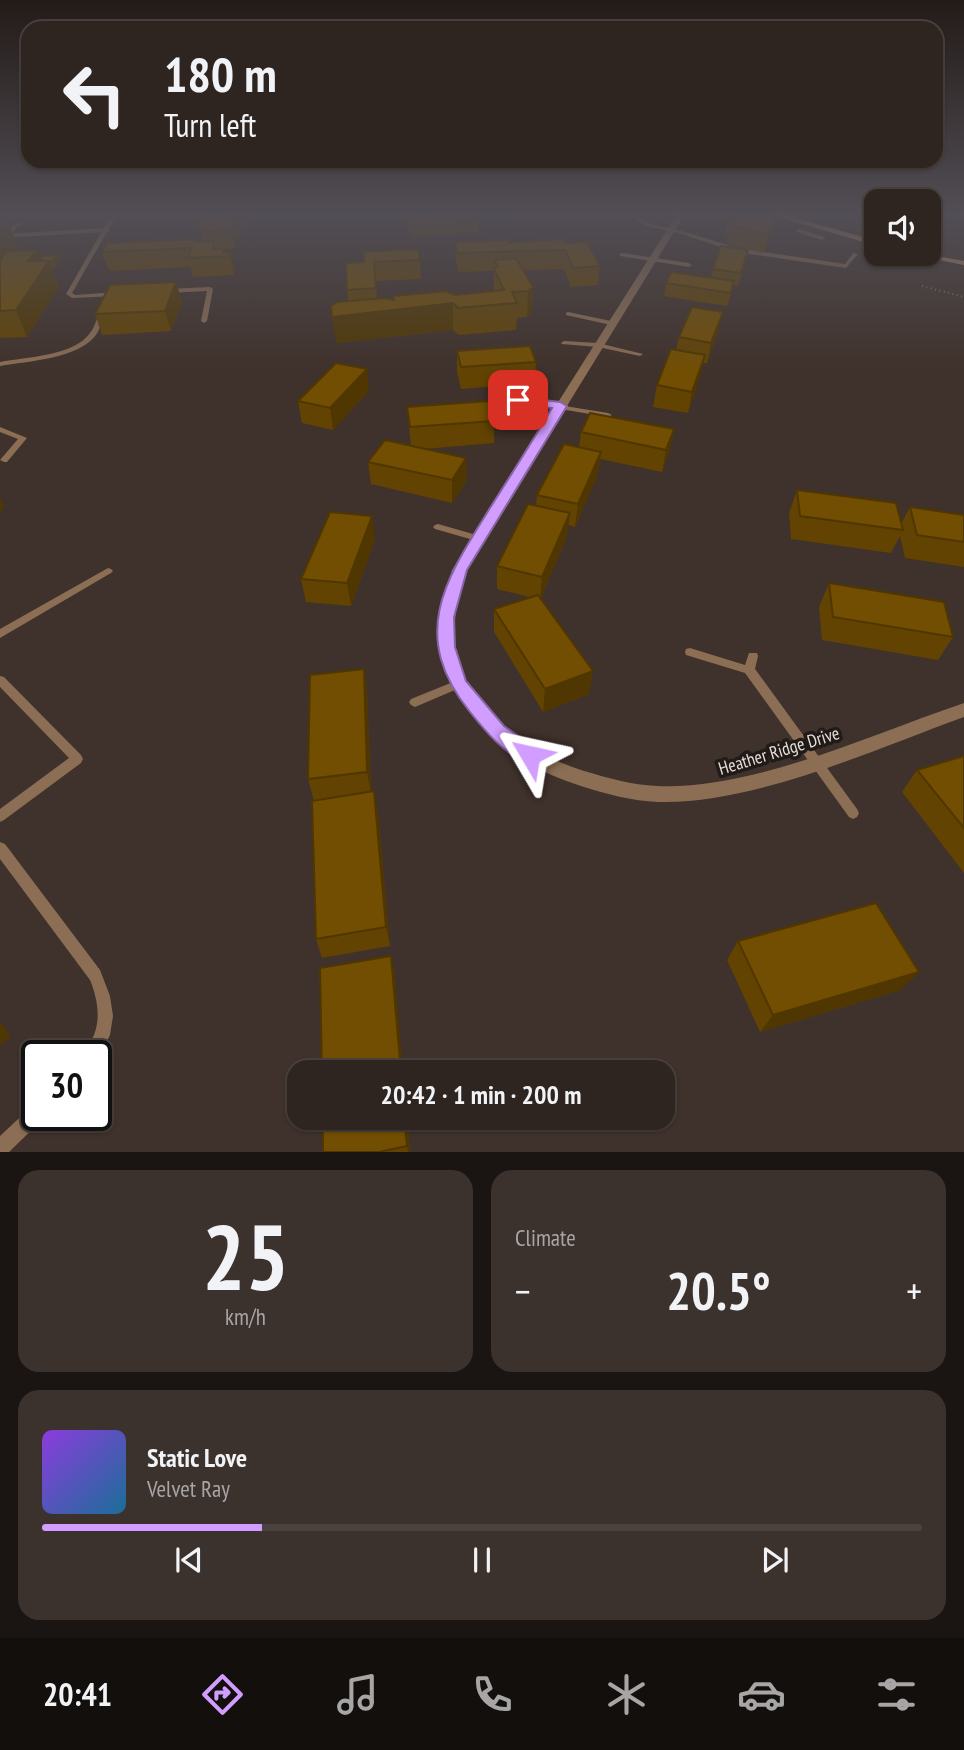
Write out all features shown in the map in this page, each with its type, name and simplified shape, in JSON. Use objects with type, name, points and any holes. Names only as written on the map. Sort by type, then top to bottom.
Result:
[{"type":"street","name":"Heather Ridge Drive","points":[[646,268],[459,570],[445,617],[447,647],[458,684],[497,732],[530,755],[564,773],[612,788],[667,794],[727,788],[814,762],[964,710]]},
{"type":"lane","points":[[84,268],[69,294],[108,302]]},
{"type":"lane","points":[[161,292],[210,289],[204,321]]},
{"type":"lane","points":[[0,364],[59,354],[79,345],[93,335],[108,302],[123,293]]},
{"type":"lane","points":[[568,314],[611,323]]},
{"type":"lane","points":[[564,344],[598,345],[640,354]]},
{"type":"lane","points":[[518,400],[608,415]]},
{"type":"lane","points":[[0,429],[23,438],[5,460]]},
{"type":"lane","points":[[438,527],[477,537]]},
{"type":"lane","points":[[0,634],[108,571]]},
{"type":"lane","points":[[690,652],[749,670],[853,813]]},
{"type":"lane","points":[[749,670],[752,656]]},
{"type":"lane","points":[[0,680],[77,759],[0,817]]},
{"type":"lane","points":[[415,702],[458,684]]},
{"type":"lane","points":[[0,848],[95,975],[105,998],[107,1021],[102,1040]]},
{"type":"lane","points":[[0,1148],[21,1128]]},
{"type":"path","points":[[922,286],[964,297]]},
{"type":"building","points":[[0,268],[44,268],[16,310],[0,311]]},
{"type":"building","points":[[346,268],[374,268],[376,288],[347,290]]},
{"type":"building","points":[[522,268],[533,287],[528,291],[512,292],[517,303],[458,308],[453,303],[332,317],[331,306],[337,302],[385,298],[394,300],[393,296],[446,291],[455,295],[504,290],[494,269]]},
{"type":"building","points":[[713,268],[743,268],[741,273]]},
{"type":"building","points":[[671,272],[734,281],[730,293],[666,283]]},
{"type":"building","points":[[176,282],[165,311],[95,314],[110,285]]},
{"type":"building","points":[[692,307],[723,312],[711,343],[679,337]]},
{"type":"building","points":[[530,346],[536,362],[461,367],[457,351]]},
{"type":"building","points":[[671,349],[705,355],[692,392],[657,385]]},
{"type":"building","points":[[336,363],[367,369],[330,408],[298,401]]},
{"type":"building","points":[[489,401],[494,421],[410,427],[407,407]]},
{"type":"building","points":[[590,413],[674,429],[666,450],[581,432]]},
{"type":"building","points":[[385,440],[466,458],[452,480],[368,462]]},
{"type":"building","points":[[564,444],[601,452],[578,504],[537,495]]},
{"type":"building","points":[[797,490],[896,503],[903,530],[800,516]]},
{"type":"building","points":[[528,504],[570,513],[542,577],[497,566]]},
{"type":"building","points":[[910,507],[964,515],[964,542],[917,535]]},
{"type":"building","points":[[330,512],[372,516],[347,583],[301,579]]},
{"type":"building","points":[[829,583],[944,602],[953,637],[833,617]]},
{"type":"building","points":[[538,595],[593,671],[545,689],[494,609]]},
{"type":"building","points":[[364,669],[367,772],[308,779],[310,675]]},
{"type":"building","points":[[964,756],[964,828],[917,770]]},
{"type":"building","points":[[374,791],[386,927],[316,939],[312,801]]},
{"type":"building","points":[[876,903],[919,972],[773,1015],[738,941]]},
{"type":"building","points":[[391,956],[400,1060],[322,1060],[320,968]]},
{"type":"building","points":[[323,1130],[405,1130],[407,1146],[379,1152],[323,1152]]},
{"type":"route","points":[[518,400],[560,406],[459,570],[445,617],[447,647],[458,684],[497,732],[530,755]]}]
